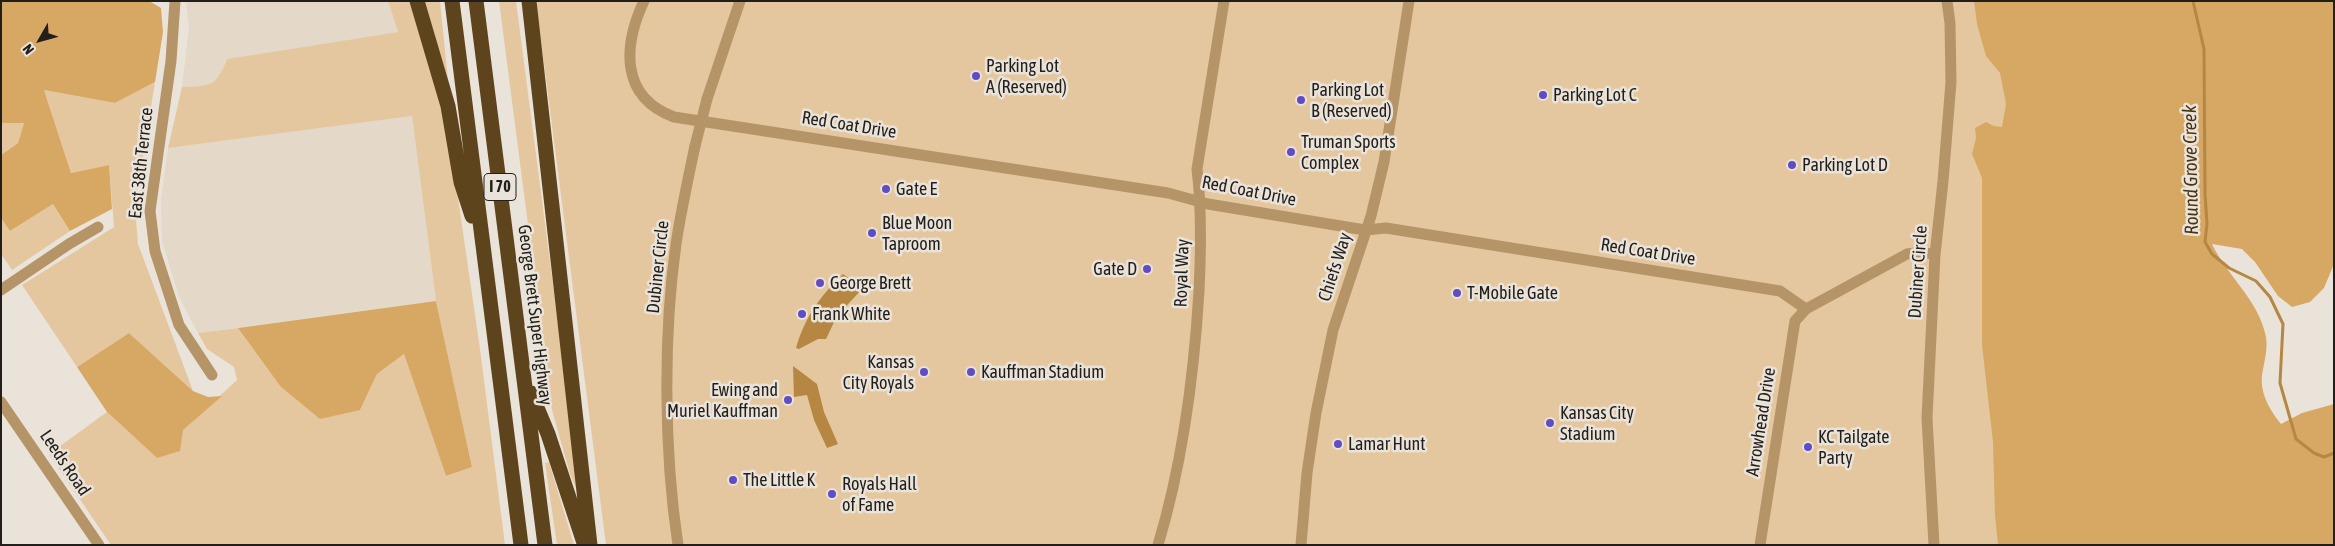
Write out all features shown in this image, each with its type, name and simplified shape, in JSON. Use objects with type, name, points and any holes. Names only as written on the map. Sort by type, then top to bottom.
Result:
[{"type":"highway","points":[[417,1],[448,106],[462,182],[484,256]]},
{"type":"highway","name":"I 70","points":[[452,1],[520,545]]},
{"type":"highway","name":"George Brett Super Highway","points":[[476,1],[545,545]]},
{"type":"highway","points":[[529,1],[590,545]]},
{"type":"highway","points":[[523,373],[548,434],[585,545]]},
{"type":"street","name":"East 38th Terrace","points":[[175,1],[171,60],[150,211],[154,251],[179,325],[212,375]]},
{"type":"street","name":"Red Coat Drive","points":[[644,1],[635,23],[630,47],[631,74],[639,91],[650,104],[674,117],[1168,193],[1200,201],[1365,230],[1386,228],[1780,291],[1806,310]]},
{"type":"street","name":"Dubiner Circle","points":[[678,545],[668,433],[670,318],[676,244],[695,146],[707,99],[740,1]]},
{"type":"street","name":"Royal Way","points":[[1158,545],[1182,444],[1190,393],[1201,261],[1200,201],[1197,170],[1224,1]]},
{"type":"street","name":"Chiefs Way","points":[[1301,545],[1307,472],[1316,413],[1333,330],[1365,230],[1384,162],[1409,1]]},
{"type":"street","name":"Dubiner Circle","points":[[1934,545],[1927,418],[1935,255],[1944,181],[1951,82],[1950,23],[1947,1]]},
{"type":"street","points":[[1,290],[69,244],[98,227]]},
{"type":"street","points":[[1806,310],[1906,254],[1922,252],[1935,255]]},
{"type":"street","name":"Arrowhead Drive","points":[[1760,545],[1795,321],[1806,310]]},
{"type":"street","name":"Leeds Road","points":[[1,402],[99,545]]},
{"type":"shaded area","points":[[1,1],[149,1],[161,8],[163,32],[155,82],[115,103],[44,90],[71,173],[109,165],[112,209],[70,231],[53,204],[10,231],[1,218],[1,155],[18,143],[24,123],[1,123]]},
{"type":"shaded area","points":[[186,1],[388,1],[398,32],[227,59],[220,75],[207,86],[182,87],[189,28]]},
{"type":"shaded area","points":[[388,1],[409,1],[437,79],[452,157],[480,349],[505,545],[111,545],[49,454],[107,412],[157,458],[183,430],[237,380],[234,367],[207,349],[198,333],[238,328],[280,386],[360,410],[377,374],[404,354],[446,476],[472,467],[436,301],[412,116],[168,148],[182,87],[211,83],[219,75],[227,59],[398,32]]},
{"type":"shaded area","points":[[424,1],[440,1],[448,80]]},
{"type":"shaded area","points":[[499,1],[516,1],[581,500],[570,474],[552,410]]},
{"type":"shaded area","name":"Truman Sports Complex","points":[[536,1],[2029,1],[2023,545],[606,545]]},
{"type":"shaded area","points":[[1974,1],[2334,1],[2334,264],[2324,288],[2310,302],[2292,307],[2278,296],[2255,262],[2242,249],[2212,244],[2218,256],[2257,311],[2262,324],[2266,337],[2262,375],[2264,395],[2281,424],[2302,413],[2334,404],[2334,545],[1998,545],[1995,516],[1993,442],[1982,345],[1982,178],[1972,154],[1976,138],[1975,128],[1986,122],[2002,127],[2006,104],[2000,73],[1986,56],[1977,24]]},
{"type":"shaded area","points":[[155,82],[135,207],[138,244],[193,391],[129,333],[77,367],[22,285],[114,227],[109,165],[71,173],[44,90],[115,103]]},
{"type":"shaded area","points":[[412,116],[436,301],[198,333],[179,297],[162,241],[161,199],[168,148]]},
{"type":"shaded area","points":[[1,123],[24,123],[18,143],[1,155]]},
{"type":"shaded area","points":[[53,204],[70,231],[12,270],[1,254],[1,218],[10,231]]},
{"type":"shaded area","points":[[843,274],[863,288],[837,316],[826,339],[818,339],[799,349],[796,348],[804,326],[814,308],[827,290]]},
{"type":"shaded area","points":[[436,301],[472,467],[446,476],[404,354],[377,374],[360,410],[320,419],[280,386],[238,328]]},
{"type":"shaded area","points":[[129,333],[193,391],[208,397],[222,396],[183,430],[180,451],[157,458],[107,412],[77,367]]},
{"type":"shaded area","points":[[793,366],[817,384],[824,412],[838,444],[827,448],[814,420],[807,395],[794,397]]},
{"type":"shaded area","points":[[549,462],[574,545],[557,545],[545,463]]},
{"type":"waterway","name":"Round Grove Creek","points":[[2193,1],[2204,49],[2207,224],[2205,242],[2212,254],[2229,268],[2256,281],[2270,297],[2283,324],[2280,383],[2296,439],[2314,453],[2324,457],[2334,453]]},
{"type":"place","name":"Parking Lot A (Reserved)","points":[[976,76]]},
{"type":"place","name":"Parking Lot C","points":[[1543,95]]},
{"type":"place","name":"Parking Lot B (Reserved)","points":[[1301,100]]},
{"type":"place","name":"Truman Sports Complex","points":[[1291,152]]},
{"type":"place","name":"Parking Lot D","points":[[1792,165]]},
{"type":"place","name":"Gate E","points":[[886,189]]},
{"type":"place","name":"Blue Moon Taproom","points":[[872,233]]},
{"type":"place","name":"Gate D","points":[[1147,269]]},
{"type":"place","name":"George Brett","points":[[820,283]]},
{"type":"place","name":"T-Mobile Gate","points":[[1457,293]]},
{"type":"place","name":"Frank White","points":[[802,314]]},
{"type":"place","name":"Kansas City Royals","points":[[924,372]]},
{"type":"place","name":"Kauffman Stadium","points":[[971,372]]},
{"type":"place","name":"Ewing and Muriel Kauffman","points":[[788,400]]},
{"type":"place","name":"Kansas City Stadium","points":[[1550,423]]},
{"type":"place","name":"Lamar Hunt","points":[[1338,444]]},
{"type":"place","name":"KC Tailgate Party","points":[[1808,447]]},
{"type":"place","name":"The Little K","points":[[733,480]]},
{"type":"place","name":"Royals Hall of Fame","points":[[832,494]]}]
